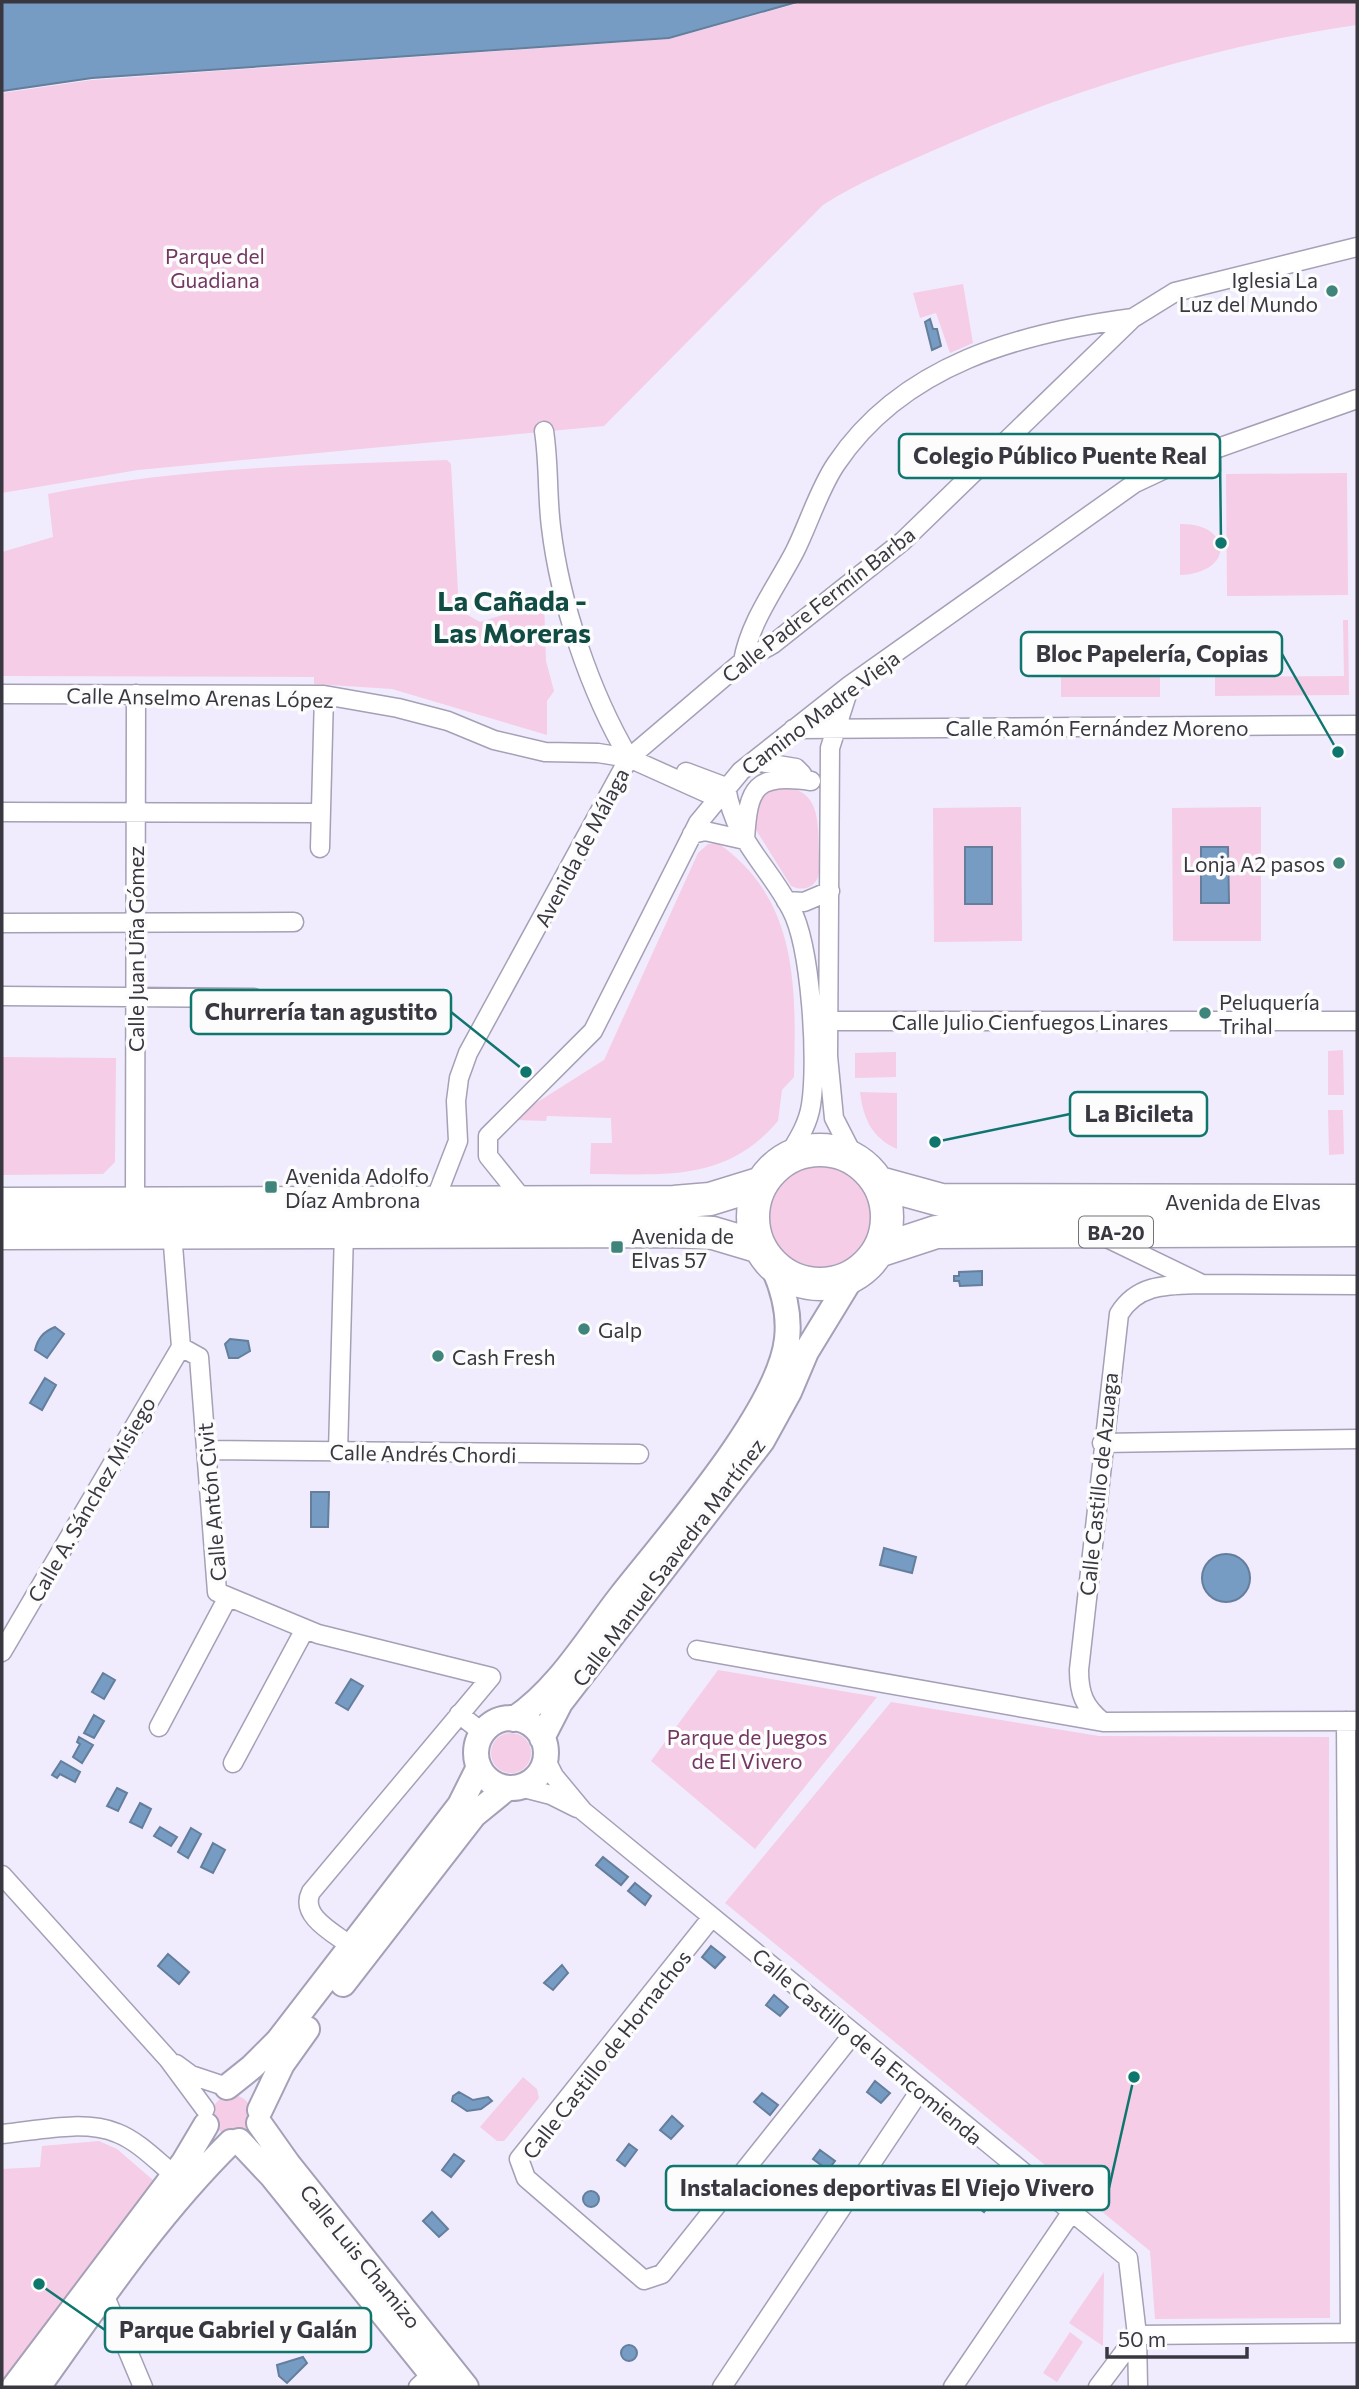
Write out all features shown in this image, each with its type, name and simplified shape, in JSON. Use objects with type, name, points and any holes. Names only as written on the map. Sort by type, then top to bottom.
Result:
[{"type":"highway","points":[[853,1275],[834,1282],[811,1283],[786,1274],[766,1254],[754,1231],[755,1202],[762,1184],[771,1171],[787,1158],[805,1151],[836,1151],[855,1159]]},
{"type":"highway","name":"BA-20","points":[[855,1159],[879,1183]]},
{"type":"highway","points":[[878,1251],[887,1227],[887,1204],[879,1183]]},
{"type":"highway","name":"Avenida de Elvas","points":[[879,1183],[941,1200],[1357,1201]]},
{"type":"highway","points":[[2,1204],[674,1202],[710,1199],[762,1184]]},
{"type":"highway","name":"Avenida de Elvas","points":[[878,1251],[936,1232],[1357,1230]]},
{"type":"highway","points":[[2,1233],[672,1231],[713,1233],[766,1254]]},
{"type":"highway","name":"BA-20","points":[[853,1275],[878,1251]]},
{"type":"main road","name":"Calle Manuel Saavedra Martínez","points":[[514,1719],[546,1692],[695,1501],[758,1410],[777,1373],[787,1339],[780,1282],[766,1254]]},
{"type":"main road","name":"Calle Manuel Saavedra Martínez","points":[[544,1749],[560,1703],[762,1441],[789,1392],[806,1352],[853,1275]]},
{"type":"main road","points":[[38,2387],[104,2294],[198,2174],[235,2142],[253,2133],[282,2064],[474,1815],[514,1787],[535,1779],[544,1749],[528,1723],[514,1719],[491,1725],[483,1733],[477,1749],[480,1767],[494,1783],[514,1787]]},
{"type":"main road","points":[[14,2387],[174,2175],[205,2117],[212,2095],[252,2067],[278,2041],[460,1805],[480,1767]]},
{"type":"main road","points":[[227,2087],[248,2091],[260,2116]]},
{"type":"main road","name":"Calle Luis Chamizo","points":[[260,2116],[288,2164],[466,2387]]},
{"type":"main road","points":[[205,2117],[216,2137],[235,2142]]},
{"type":"main road","name":"Calle Luis Chamizo","points":[[235,2142],[272,2176],[431,2383]]},
{"type":"street","name":"Calle Padre Fermín Barba","points":[[633,754],[743,661],[774,644],[904,541],[1133,318],[1175,292],[1357,247]]},
{"type":"street","points":[[743,661],[751,634],[789,564],[835,465],[870,422],[891,403],[940,370],[993,348],[1133,318]]},
{"type":"street","name":"Camino Madre Vieja","points":[[488,1136],[593,1031],[692,834],[722,793],[754,761],[850,685],[1135,483],[1184,460],[1357,399]]},
{"type":"street","name":"Avenida de Málaga","points":[[434,1203],[455,1152],[459,1078],[468,1054],[633,754],[610,726],[566,602],[550,524],[544,431]]},
{"type":"street","points":[[850,685],[830,748],[828,1055],[834,1118],[855,1159]]},
{"type":"street","name":"Calle Anselmo Arenas López","points":[[2,694],[324,695],[398,708],[448,721],[494,740],[545,752],[633,754],[722,793]]},
{"type":"street","name":"Calle Juan Uña Gómez","points":[[135,1204],[136,695]]},
{"type":"street","points":[[320,848],[324,695]]},
{"type":"street","name":"Calle Ramón Fernández Moreno","points":[[793,729],[1357,726]]},
{"type":"street","points":[[754,761],[796,768],[811,781],[829,806]]},
{"type":"street","points":[[745,840],[748,802],[757,786],[771,778],[811,781]]},
{"type":"street","points":[[722,793],[745,840],[786,901],[806,950],[811,1105],[804,1131],[787,1158]]},
{"type":"street","points":[[2,812],[321,813]]},
{"type":"street","points":[[692,834],[705,831],[745,840]]},
{"type":"street","points":[[786,901],[804,902],[830,891]]},
{"type":"street","points":[[2,923],[294,922]]},
{"type":"street","points":[[2,996],[254,998]]},
{"type":"street","name":"Calle Julio Cienfuegos Linares","points":[[828,1021],[1357,1021]]},
{"type":"street","points":[[458,1133],[488,1136],[488,1156]]},
{"type":"street","points":[[455,1152],[472,1151],[488,1156],[525,1202]]},
{"type":"street","points":[[172,1232],[181,1347]]},
{"type":"street","points":[[338,1452],[344,1232]]},
{"type":"street","name":"Avenida de Elvas","points":[[1095,1232],[1202,1284],[1357,1285]]},
{"type":"street","name":"Calle Castillo de Azuaga","points":[[1103,1722],[1086,1706],[1079,1685],[1115,1327],[1125,1303],[1134,1295],[1157,1286],[1202,1284]]},
{"type":"street","name":"Calle Antón Civit","points":[[181,1347],[199,1357],[217,1592],[305,1629],[491,1676],[459,1714]]},
{"type":"street","name":"Calle A. Sánchez Misiego","points":[[2,1652],[181,1347]]},
{"type":"street","points":[[1102,1443],[1357,1439]]},
{"type":"street","name":"Calle Andrés Chordi","points":[[206,1450],[639,1454]]},
{"type":"street","points":[[159,1727],[228,1597]]},
{"type":"street","points":[[233,1763],[305,1629]]},
{"type":"street","points":[[697,1650],[1103,1722],[1352,1721],[1353,2333],[1137,2335],[1098,2387]]},
{"type":"street","points":[[351,1946],[311,1914],[308,1909],[309,1898],[459,1714],[483,1733]]},
{"type":"street","name":"Calle Castillo de la Encomienda","points":[[544,1749],[554,1776],[583,1811],[1128,2258],[1137,2335],[1138,2387]]},
{"type":"street","name":"Calle Castillo de la Encomienda","points":[[514,1787],[551,1795],[583,1811]]},
{"type":"street","points":[[2,1875],[168,2059],[205,2117]]},
{"type":"street","name":"Calle Castillo de Hornachos","points":[[712,1917],[519,2159],[526,2178],[644,2280],[662,2273],[853,2034]]},
{"type":"street","points":[[168,2059],[191,2075],[227,2087]]},
{"type":"street","points":[[722,2387],[920,2089]]},
{"type":"street","points":[[2,2134],[75,2128],[109,2131],[130,2141],[174,2175]]},
{"type":"street","points":[[953,2387],[1071,2213]]},
{"type":"street","points":[[104,2294],[143,2387]]},
{"type":"green space","name":"Parque del Guadiana","points":[[803,2],[1357,2],[1357,25],[1194,58],[1087,90],[983,129],[849,190],[823,205],[604,426],[138,470],[2,493],[2,93],[92,80],[669,39]]},
{"type":"green space","points":[[963,284],[973,343],[950,353],[936,313],[920,318],[913,293]]},
{"type":"green space","points":[[447,460],[451,464],[459,610],[480,622],[544,602],[546,661],[554,691],[547,701],[547,735],[392,689],[314,684],[314,677],[2,676],[2,552],[53,537],[48,494],[197,473]]},
{"type":"green space","points":[[1347,473],[1348,595],[1227,596],[1226,474]]},
{"type":"green space","points":[[1180,524],[1210,531],[1218,539],[1218,558],[1211,566],[1198,572],[1180,575]]},
{"type":"green space","points":[[1343,620],[1348,620],[1349,695],[1215,696],[1215,677],[1344,676]]},
{"type":"green space","points":[[1061,677],[1160,677],[1160,697],[1061,697]]},
{"type":"green space","points":[[782,787],[804,794],[815,810],[819,875],[814,884],[805,888],[791,886],[753,825],[756,811],[764,796]]},
{"type":"green space","points":[[1021,807],[1022,941],[934,942],[933,808]]},
{"type":"green space","points":[[1261,807],[1261,941],[1173,941],[1172,808]]},
{"type":"green space","points":[[718,843],[745,866],[764,891],[778,919],[787,948],[794,1011],[794,1077],[782,1090],[778,1121],[758,1141],[715,1165],[668,1174],[590,1174],[591,1143],[612,1143],[611,1118],[547,1116],[546,1121],[516,1120],[517,1115],[604,1060],[698,853],[708,844]]},
{"type":"green space","points":[[1343,1050],[1344,1095],[1328,1095],[1328,1051]]},
{"type":"green space","points":[[896,1052],[896,1077],[855,1078],[855,1053]]},
{"type":"green space","points":[[2,1057],[116,1058],[115,1162],[103,1174],[2,1175]]},
{"type":"green space","points":[[860,1092],[897,1093],[897,1149],[881,1139],[870,1126]]},
{"type":"green space","points":[[1328,1110],[1343,1110],[1344,1154],[1329,1155]]},
{"type":"green space","points":[[821,1160],[842,1164],[861,1176],[873,1195],[877,1216],[873,1237],[861,1256],[842,1268],[821,1272],[800,1268],[781,1256],[769,1237],[765,1216],[769,1195],[781,1176],[800,1164]]},
{"type":"green space","name":"Parque de Juegos de El Vivero","points":[[718,1670],[877,1697],[755,1849],[651,1761]]},
{"type":"green space","points":[[891,1702],[1099,1736],[1329,1737],[1330,2318],[1155,2319],[1150,2251],[725,1903]]},
{"type":"green space","points":[[511,1733],[519,1734],[525,1739],[530,1745],[530,1761],[525,1767],[519,1772],[511,1773],[503,1772],[497,1767],[492,1761],[491,1753],[492,1745],[497,1739],[503,1734]]},
{"type":"green space","points":[[523,2077],[537,2089],[539,2098],[504,2141],[497,2141],[480,2127]]},
{"type":"green space","points":[[232,2095],[240,2096],[246,2101],[251,2107],[251,2123],[246,2129],[240,2134],[232,2135],[224,2134],[218,2129],[213,2123],[212,2115],[213,2107],[218,2101],[224,2096]]},
{"type":"green space","points":[[99,2141],[117,2149],[153,2180],[151,2187],[2,2381],[2,2169],[40,2167],[42,2146]]},
{"type":"green space","points":[[1104,2272],[1103,2346],[1069,2323]]},
{"type":"green space","points":[[1070,2332],[1083,2342],[1057,2382],[1043,2373]]},
{"type":"water","points":[[2,2],[797,2],[669,38],[92,78],[2,91]]},
{"type":"water","points":[[930,319],[933,329],[937,329],[941,346],[932,350],[925,322]]},
{"type":"water","points":[[965,847],[992,847],[992,904],[965,904]]},
{"type":"water","points":[[1201,847],[1228,847],[1229,903],[1201,903]]},
{"type":"water","points":[[982,1271],[982,1285],[960,1286],[959,1281],[954,1281],[954,1276],[959,1276],[959,1272]]},
{"type":"water","points":[[55,1327],[64,1334],[47,1358],[35,1350],[42,1336]]},
{"type":"water","points":[[230,1339],[248,1341],[250,1351],[238,1358],[229,1358],[225,1344]]},
{"type":"water","points":[[45,1378],[56,1385],[42,1410],[30,1403]]},
{"type":"water","points":[[311,1492],[329,1492],[328,1527],[311,1527]]},
{"type":"water","points":[[884,1548],[916,1557],[912,1573],[880,1565]]},
{"type":"water","points":[[1226,1554],[1235,1555],[1243,1561],[1249,1569],[1249,1587],[1243,1595],[1235,1601],[1226,1602],[1217,1601],[1209,1595],[1203,1587],[1202,1578],[1203,1569],[1209,1561],[1217,1555]]},
{"type":"water","points":[[103,1673],[115,1680],[104,1699],[92,1692]]},
{"type":"water","points":[[351,1679],[363,1686],[348,1710],[336,1703]]},
{"type":"water","points":[[94,1715],[104,1721],[94,1738],[84,1733]]},
{"type":"water","points":[[79,1737],[93,1745],[82,1763],[73,1757],[80,1744],[77,1742]]},
{"type":"water","points":[[61,1761],[80,1772],[75,1782],[60,1774],[57,1778],[52,1775]]},
{"type":"water","points":[[117,1788],[127,1793],[118,1811],[107,1806]]},
{"type":"water","points":[[140,1803],[151,1809],[142,1828],[130,1822]]},
{"type":"water","points":[[160,1827],[177,1837],[171,1846],[154,1836]]},
{"type":"water","points":[[191,1828],[201,1834],[188,1858],[178,1852]]},
{"type":"water","points":[[213,1843],[225,1850],[213,1873],[201,1867]]},
{"type":"water","points":[[603,1857],[628,1877],[621,1885],[596,1865]]},
{"type":"water","points":[[635,1883],[651,1896],[645,1905],[628,1891]]},
{"type":"water","points":[[711,1946],[725,1957],[715,1968],[702,1957]]},
{"type":"water","points":[[168,1954],[189,1972],[179,1984],[158,1966]]},
{"type":"water","points":[[562,1965],[568,1973],[553,1990],[544,1983]]},
{"type":"water","points":[[774,1995],[788,2007],[780,2016],[766,2005]]},
{"type":"water","points":[[875,2081],[890,2093],[881,2103],[867,2092]]},
{"type":"water","points":[[459,2092],[473,2100],[488,2097],[492,2101],[481,2109],[467,2111],[452,2101],[453,2096]]},
{"type":"water","points":[[762,2093],[778,2105],[770,2115],[754,2102]]},
{"type":"water","points":[[672,2116],[683,2126],[671,2139],[660,2130]]},
{"type":"water","points":[[629,2144],[637,2150],[625,2166],[617,2160]]},
{"type":"water","points":[[820,2150],[835,2161],[828,2170],[813,2159]]},
{"type":"water","points":[[454,2154],[464,2161],[451,2177],[442,2170]]},
{"type":"water","points":[[989,2182],[1000,2190],[984,2212],[973,2204]]},
{"type":"water","points":[[588,2191],[594,2191],[599,2199],[597,2205],[588,2207],[583,2202],[583,2196]]},
{"type":"water","points":[[432,2212],[448,2229],[439,2237],[423,2221]]},
{"type":"water","points":[[629,2345],[635,2347],[635,2359],[629,2361],[623,2359],[621,2353],[623,2347]]},
{"type":"water","points":[[303,2357],[307,2363],[287,2383],[279,2376],[277,2365]]},
{"type":"place","name":"Iglesia La Luz del Mundo","points":[[1332,291]]},
{"type":"place","name":"Colegio Público Puente Real","points":[[1221,543]]},
{"type":"place","name":"Bloc Papelería, Copias","points":[[1338,752]]},
{"type":"place","name":"Lonja A2 pasos","points":[[1339,863]]},
{"type":"place","name":"Peluquería Trihal","points":[[1205,1013]]},
{"type":"place","name":"Churrería tan agustito","points":[[526,1072]]},
{"type":"place","name":"La Bicileta","points":[[935,1142]]},
{"type":"place","name":"Avenida Adolfo Díaz Ambrona","points":[[271,1187]]},
{"type":"place","name":"Avenida de Elvas 57","points":[[617,1247]]},
{"type":"place","name":"Galp","points":[[584,1329]]},
{"type":"place","name":"Cash Fresh","points":[[438,1356]]},
{"type":"place","name":"Instalaciones deportivas El Viejo Vivero","points":[[1134,2077]]},
{"type":"place","name":"Parque Gabriel y Galán","points":[[39,2284]]},
{"type":"district","name":"La Cañada - Las Moreras","points":[[512,616]]}]
